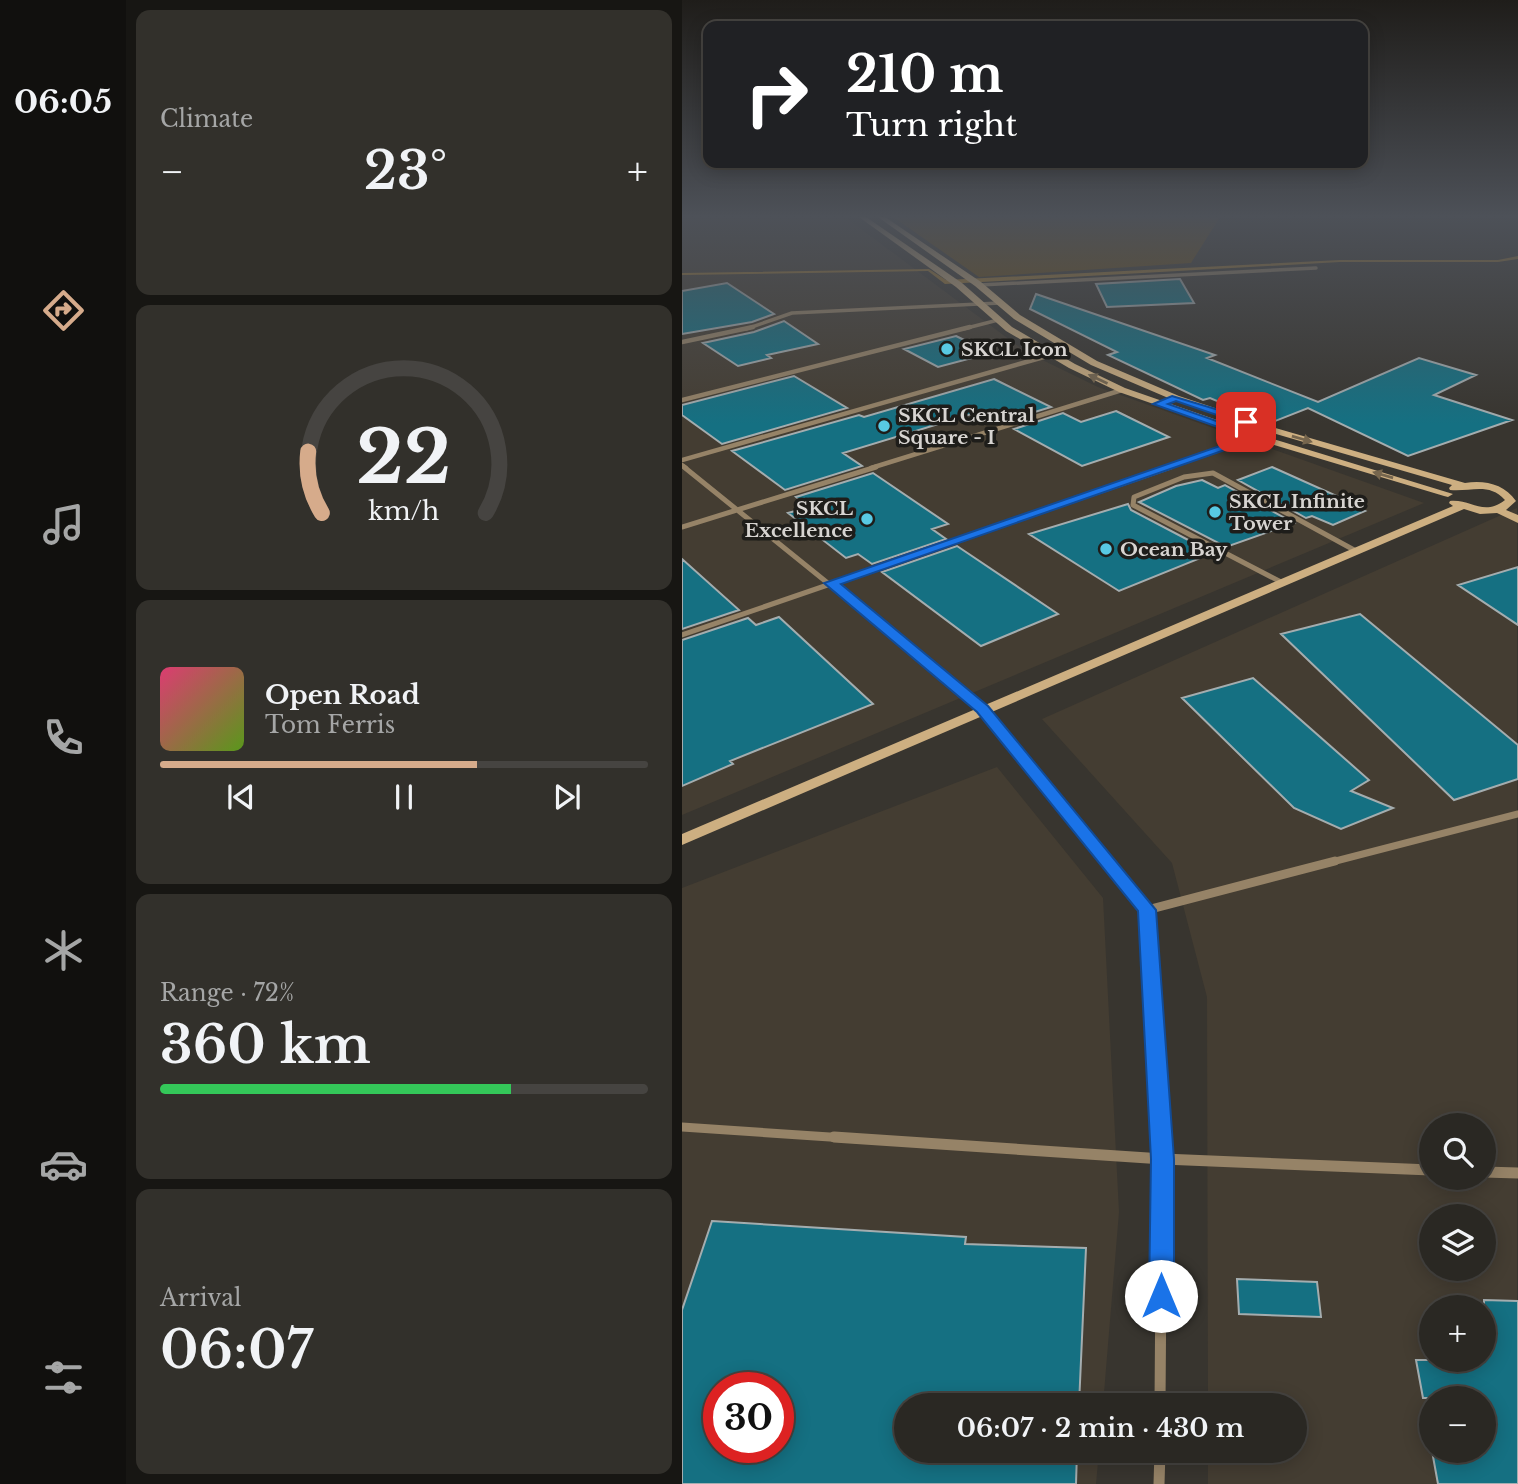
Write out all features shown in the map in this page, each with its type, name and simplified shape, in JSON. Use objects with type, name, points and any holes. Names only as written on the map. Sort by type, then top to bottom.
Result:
[{"type":"main road","points":[[960,286],[998,320],[1051,355],[1122,390],[1257,437],[1448,494],[1460,507],[1480,512],[1499,510],[1511,501],[1499,490],[1482,485],[1462,485],[1269,429],[1176,398],[1075,354],[1017,317],[980,286]]},
{"type":"main road","points":[[1158,404],[1176,398]]},
{"type":"main road","points":[[1499,490],[1517,483]]},
{"type":"main road","points":[[1448,494],[1462,485]]},
{"type":"main road","points":[[682,840],[1460,507]]},
{"type":"main road","points":[[1499,510],[1517,520]]},
{"type":"street","points":[[682,342],[750,328],[792,313],[829,309],[1000,303]]},
{"type":"street","points":[[682,400],[998,320]]},
{"type":"street","points":[[682,462],[1051,355]]},
{"type":"street","points":[[682,527],[1122,390]]},
{"type":"street","points":[[682,635],[1257,437]]},
{"type":"street","points":[[682,462],[983,709],[1147,910],[1163,1159],[1160,1393]]},
{"type":"street","points":[[1281,582],[1156,519],[1133,505],[1134,496],[1184,477],[1213,473],[1356,551]]},
{"type":"street","points":[[1147,910],[1517,814]]},
{"type":"street","points":[[682,1127],[1163,1159],[1419,1170]]},
{"type":"street","points":[[1496,1172],[1517,1173]]},
{"type":"street","points":[[1159,1484],[1160,1463]]},
{"type":"shaded area","points":[[682,286],[938,286],[1026,352],[1098,387],[1424,503],[682,815]]},
{"type":"shaded area","points":[[1517,508],[1517,1484],[1208,1484],[1208,1463],[1307,1463],[1307,1393],[1208,1393],[1207,997],[1172,863],[1042,719]]},
{"type":"shaded area","points":[[997,767],[1103,898],[1119,1212],[1104,1393],[894,1393],[894,1463],[1098,1463],[1096,1484],[682,1484],[682,888]]},
{"type":"building","points":[[709,286],[732,286],[774,314],[752,322],[682,334],[682,291]]},
{"type":"building","points":[[1097,286],[1184,286],[1194,303],[1107,307]]},
{"type":"building","points":[[1036,294],[1215,355],[1207,358],[1318,402],[1419,358],[1476,375],[1434,395],[1512,420],[1408,456],[1308,408],[1270,423],[1210,398],[1203,400],[1108,355],[1117,352],[1030,309]]},
{"type":"building","points":[[784,321],[818,344],[767,355],[771,358],[738,366],[703,343],[754,332]]},
{"type":"building","name":"SKCL Icon","points":[[956,336],[991,353],[938,367],[904,349]]},
{"type":"building","points":[[794,376],[847,408],[722,444],[682,415],[682,405]]},
{"type":"building","name":"SKCL Central Square - I","points":[[994,379],[1051,407],[1002,422],[981,411],[843,453],[862,466],[785,490],[732,451],[859,415],[864,417]]},
{"type":"building","points":[[1116,411],[1169,437],[1082,466],[1014,429],[1063,413],[1081,422]]},
{"type":"building","points":[[1272,467],[1365,511],[1333,525],[1312,516],[1306,518],[1238,480]]},
{"type":"building","name":"SKCL Excellence","points":[[873,473],[948,524],[932,529],[946,539],[872,564],[858,554],[846,558],[788,513],[809,507],[796,497]]},
{"type":"building","name":"SKCL Infinite Tower","points":[[1202,480],[1218,488],[1225,485],[1294,523],[1226,547],[1139,502],[1176,486]]},
{"type":"building","name":"Ocean Bay","points":[[1128,504],[1131,510],[1213,553],[1119,591],[1029,534]]},
{"type":"building","points":[[957,546],[1058,614],[981,646],[882,572]]},
{"type":"building","points":[[682,559],[739,610],[682,629]]},
{"type":"building","points":[[1518,567],[1518,625],[1458,585]]},
{"type":"building","points":[[1360,614],[1518,745],[1518,779],[1454,800],[1281,634]]},
{"type":"building","points":[[779,617],[873,704],[730,761],[733,764],[682,786],[682,640],[748,618],[756,625]]},
{"type":"building","points":[[1253,678],[1369,780],[1351,791],[1393,808],[1341,829],[1294,808],[1182,698]]},
{"type":"building","points":[[712,1221],[966,1237],[965,1244],[1086,1248],[1080,1393],[894,1393],[894,1463],[1077,1463],[1076,1484],[682,1484],[682,1310]]},
{"type":"building","points":[[1237,1279],[1317,1282],[1321,1317],[1239,1314]]},
{"type":"building","points":[[1496,1300],[1518,1301],[1518,1484],[1438,1484],[1434,1463],[1496,1463],[1496,1386],[1421,1386],[1416,1360],[1419,1360],[1419,1372],[1496,1372]]},
{"type":"place","name":"SKCL Icon","points":[[947,349]]},
{"type":"place","name":"SKCL Central Square - I","points":[[884,426]]},
{"type":"place","name":"SKCL Infinite Tower","points":[[1215,512]]},
{"type":"place","name":"SKCL Excellence","points":[[867,519]]},
{"type":"place","name":"Ocean Bay","points":[[1106,549]]},
{"type":"route","points":[[1161,1296],[1163,1159],[1147,910],[983,709],[831,583],[1257,437],[1158,404],[1176,398],[1246,422]]}]
